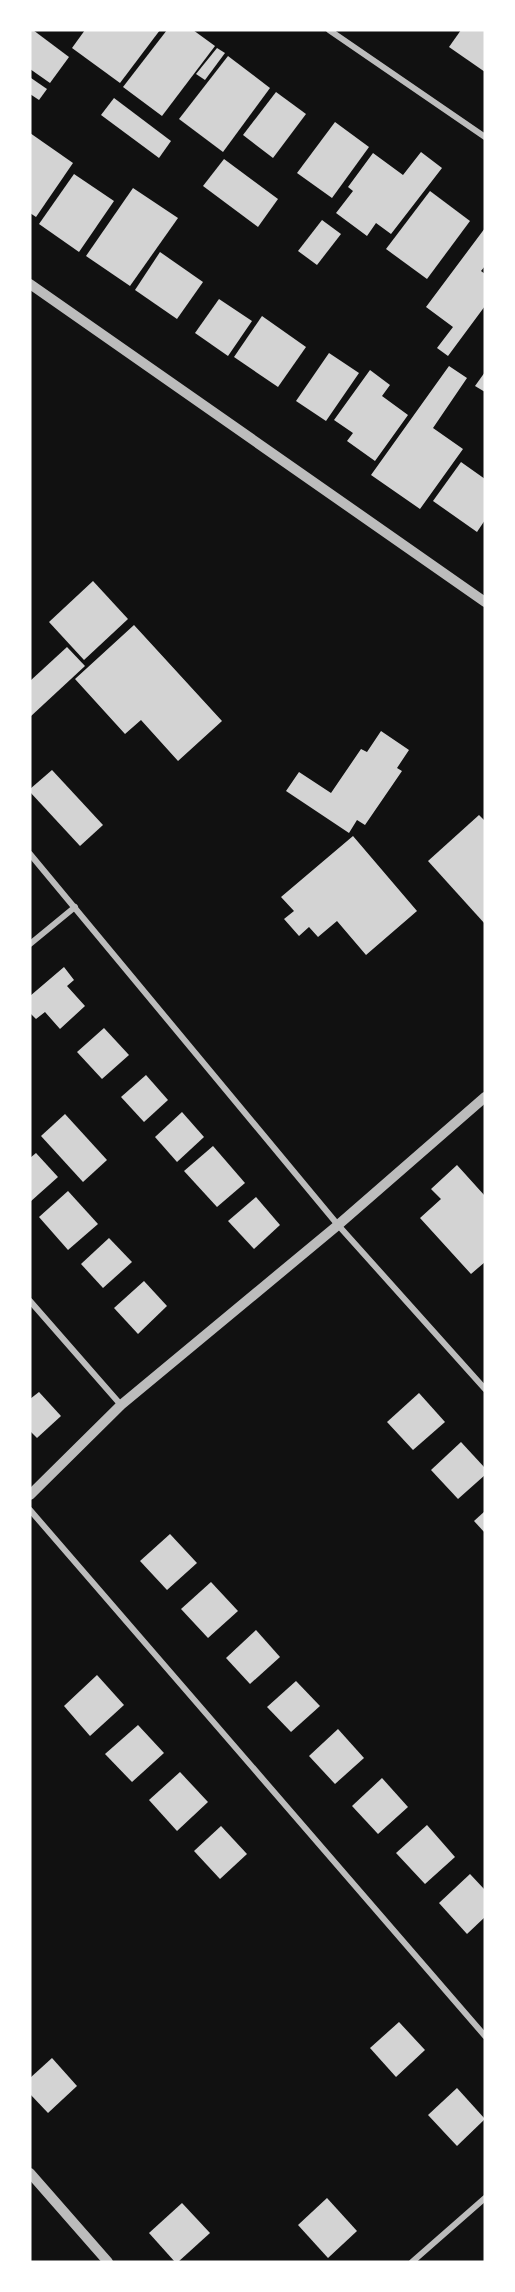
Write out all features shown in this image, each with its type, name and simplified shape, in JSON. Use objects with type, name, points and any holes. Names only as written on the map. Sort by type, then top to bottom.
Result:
[{"type":"street","points":[[329,30],[485,138]]},
{"type":"street","points":[[30,284],[485,602]]},
{"type":"street","points":[[30,854],[338,1225],[485,1389]]},
{"type":"street","points":[[30,944],[75,907]]},
{"type":"street","points":[[30,1496],[121,1405],[338,1225],[485,1097]]},
{"type":"street","points":[[30,1301],[121,1405]]},
{"type":"street","points":[[30,1510],[485,2036]]},
{"type":"street","points":[[30,2173],[108,2262]]},
{"type":"street","points":[[412,2262],[485,2198]]},
{"type":"building","points":[[30,30],[69,57],[50,83],[30,69]]},
{"type":"building","points":[[85,30],[160,30],[120,83],[72,48]]},
{"type":"building","points":[[167,30],[193,30],[215,46],[162,116],[123,87]]},
{"type":"building","points":[[461,30],[485,30],[485,72],[449,47]]},
{"type":"building","points":[[217,48],[225,53],[205,80],[196,74]]},
{"type":"building","points":[[228,56],[270,88],[223,152],[179,119]]},
{"type":"building","points":[[31,78],[47,89],[39,100],[30,94]]},
{"type":"building","points":[[276,92],[306,114],[273,158],[243,135]]},
{"type":"building","points":[[114,98],[171,141],[159,158],[101,115]]},
{"type":"building","points":[[335,122],[369,147],[332,198],[297,173]]},
{"type":"building","points":[[30,133],[73,163],[36,217],[30,213]]},
{"type":"building","points":[[421,152],[442,168],[391,234],[376,223],[367,236],[336,213],[353,191],[348,187],[373,153],[403,175]]},
{"type":"building","points":[[224,159],[278,199],[258,227],[203,186]]},
{"type":"building","points":[[74,174],[114,201],[79,252],[39,224]]},
{"type":"building","points":[[133,188],[178,218],[130,286],[86,256]]},
{"type":"building","points":[[430,191],[470,221],[427,279],[386,249]]},
{"type":"building","points":[[322,220],[341,234],[317,265],[298,251]]},
{"type":"building","points":[[485,228],[485,266],[481,271],[485,274],[485,306],[448,356],[437,348],[453,327],[426,307]]},
{"type":"building","points":[[160,252],[203,282],[177,319],[135,290]]},
{"type":"building","points":[[219,299],[252,321],[228,356],[195,333]]},
{"type":"building","points":[[262,316],[306,347],[278,387],[234,357]]},
{"type":"building","points":[[329,353],[359,373],[326,421],[296,401]]},
{"type":"building","points":[[449,366],[467,378],[433,428],[463,449],[420,509],[371,475]]},
{"type":"building","points":[[370,370],[390,385],[382,396],[408,415],[375,461],[347,441],[353,433],[334,420]]},
{"type":"building","points":[[485,372],[485,392],[475,386]]},
{"type":"building","points":[[461,462],[485,479],[485,520],[477,532],[433,501]]},
{"type":"building","points":[[93,581],[128,619],[84,660],[49,622]]},
{"type":"building","points":[[134,625],[222,721],[178,761],[141,720],[125,734],[75,679]]},
{"type":"building","points":[[67,647],[85,666],[30,717],[30,681]]},
{"type":"building","points":[[381,731],[409,750],[397,768],[402,771],[365,825],[357,820],[349,833],[286,791],[299,772],[331,793],[361,749],[367,752]]},
{"type":"building","points":[[52,770],[103,825],[80,846],[30,792],[30,789]]},
{"type":"building","points":[[479,815],[485,821],[485,924],[428,861]]},
{"type":"building","points":[[353,836],[417,911],[366,955],[337,921],[318,937],[309,927],[299,936],[284,919],[294,911],[281,897]]},
{"type":"building","points":[[64,967],[74,980],[67,986],[85,1006],[60,1029],[45,1012],[36,1019],[30,1013],[30,996]]},
{"type":"building","points":[[104,1028],[129,1055],[102,1079],[77,1052]]},
{"type":"building","points":[[146,1075],[168,1100],[144,1122],[121,1097]]},
{"type":"building","points":[[182,1112],[204,1137],[177,1162],[155,1137]]},
{"type":"building","points":[[65,1114],[107,1160],[83,1182],[41,1136]]},
{"type":"building","points":[[213,1146],[245,1183],[217,1207],[184,1171]]},
{"type":"building","points":[[36,1153],[58,1177],[30,1202],[30,1158]]},
{"type":"building","points":[[457,1165],[485,1196],[485,1262],[471,1274],[420,1218],[441,1199],[431,1189]]},
{"type":"building","points":[[68,1191],[98,1224],[68,1250],[39,1217]]},
{"type":"building","points":[[256,1197],[280,1225],[254,1249],[228,1221]]},
{"type":"building","points":[[109,1238],[132,1262],[103,1288],[81,1264]]},
{"type":"building","points":[[144,1281],[167,1306],[138,1334],[114,1308]]},
{"type":"building","points":[[39,1392],[61,1416],[37,1438],[30,1431],[30,1399]]},
{"type":"building","points":[[419,1393],[445,1422],[413,1450],[387,1422]]},
{"type":"building","points":[[461,1442],[485,1468],[485,1475],[458,1499],[431,1470]]},
{"type":"building","points":[[485,1511],[485,1533],[474,1521]]},
{"type":"building","points":[[170,1534],[197,1563],[167,1590],[140,1561]]},
{"type":"building","points":[[211,1582],[238,1611],[208,1638],[181,1609]]},
{"type":"building","points":[[256,1630],[280,1657],[250,1684],[226,1658]]},
{"type":"building","points":[[97,1675],[124,1705],[90,1736],[64,1706]]},
{"type":"building","points":[[296,1681],[320,1706],[291,1732],[267,1707]]},
{"type":"building","points":[[138,1725],[164,1753],[132,1782],[105,1754]]},
{"type":"building","points":[[338,1729],[364,1758],[335,1784],[309,1756]]},
{"type":"building","points":[[180,1772],[208,1802],[177,1831],[149,1800]]},
{"type":"building","points":[[382,1778],[408,1807],[378,1834],[352,1806]]},
{"type":"building","points":[[427,1825],[455,1857],[425,1884],[396,1853]]},
{"type":"building","points":[[221,1826],[247,1854],[220,1879],[194,1851]]},
{"type":"building","points":[[470,1874],[485,1890],[485,1917],[467,1934],[439,1903]]},
{"type":"building","points":[[399,2022],[425,2050],[396,2077],[370,2048]]},
{"type":"building","points":[[52,2058],[77,2086],[48,2113],[30,2094],[30,2078]]},
{"type":"building","points":[[457,2088],[485,2119],[457,2146],[428,2115]]},
{"type":"building","points":[[327,2198],[357,2231],[328,2258],[298,2225]]},
{"type":"building","points":[[182,2203],[210,2233],[178,2262],[175,2262],[149,2233]]}]
